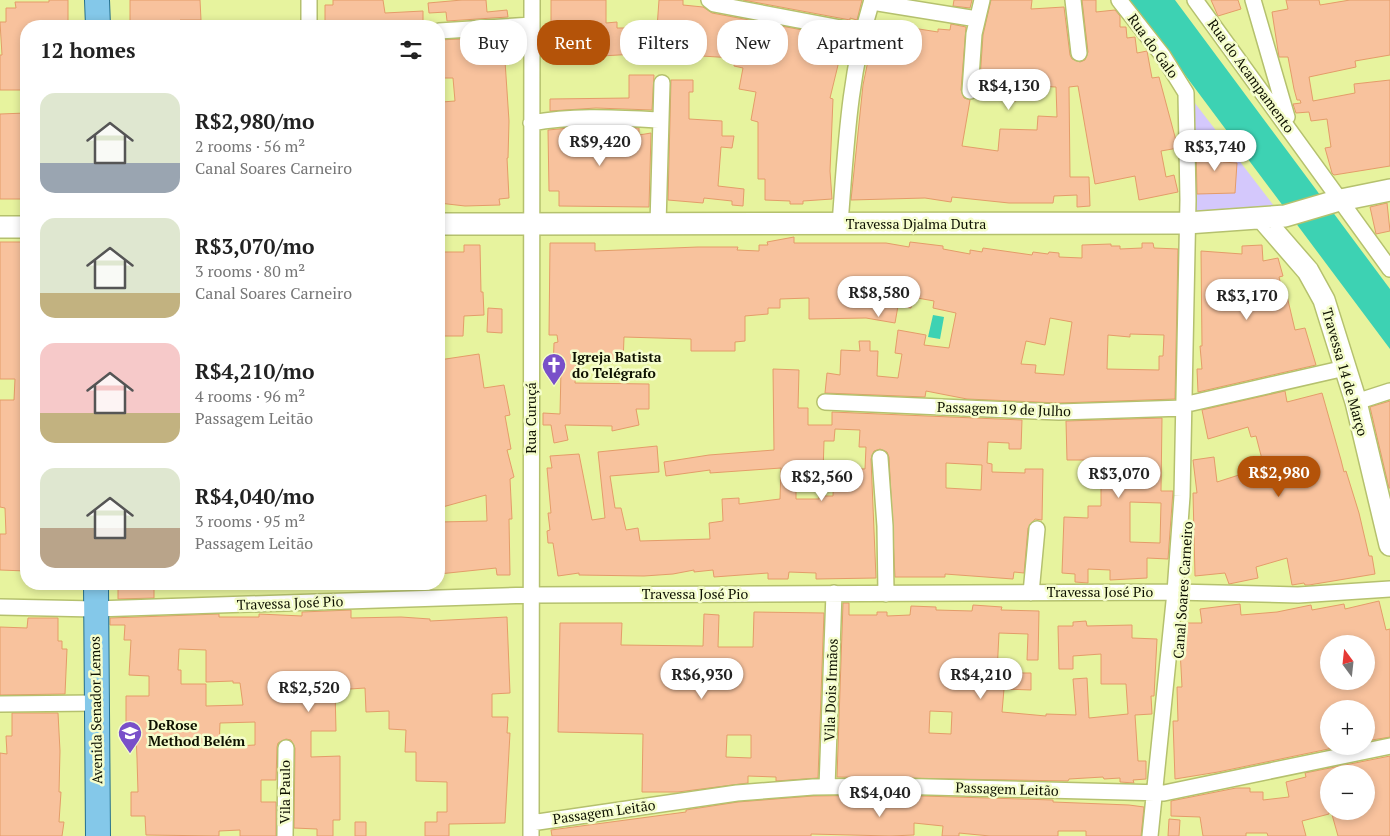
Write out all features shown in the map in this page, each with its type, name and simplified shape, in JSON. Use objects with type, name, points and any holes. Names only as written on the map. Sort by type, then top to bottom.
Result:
[{"type":"main road","points":[[97,0],[98,20]]},
{"type":"main road","name":"Avenida Senador Lemos","points":[[96,590],[98,836]]},
{"type":"street","points":[[309,0],[309,20]]},
{"type":"street","name":"Rua Curuçá","points":[[531,829],[530,225],[532,0]]},
{"type":"street","points":[[709,0],[714,4],[799,20]]},
{"type":"street","points":[[970,91],[977,20],[982,0]]},
{"type":"street","points":[[1073,0],[1079,53]]},
{"type":"street","name":"Rua do Galo","points":[[1119,0],[1163,56],[1186,93]]},
{"type":"street","name":"Rua do Acampamento","points":[[1195,0],[1290,128],[1338,201],[1390,269]]},
{"type":"street","points":[[1253,0],[1290,128]]},
{"type":"street","points":[[1258,18],[1262,0]]},
{"type":"street","points":[[866,20],[872,1],[977,20]]},
{"type":"street","points":[[445,30],[532,24]]},
{"type":"street","points":[[840,224],[852,82],[855,65]]},
{"type":"street","points":[[658,224],[662,83]]},
{"type":"street","name":"Canal Soares Carneiro","points":[[1150,836],[1159,793],[1180,592],[1182,496],[1188,406],[1191,223],[1186,93]]},
{"type":"street","points":[[531,123],[561,118],[594,117],[661,120]]},
{"type":"street","name":"Travessa Djalma Dutra","points":[[445,224],[1191,223],[1285,216],[1338,201],[1390,190]]},
{"type":"street","name":"Travessa 14 de Março","points":[[1262,218],[1308,271],[1324,300],[1356,402],[1390,545]]},
{"type":"street","points":[[0,227],[20,227]]},
{"type":"street","name":"Passagem 19 de Julho","points":[[825,402],[1058,412],[1188,406],[1345,368]]},
{"type":"street","points":[[1356,402],[1390,391]]},
{"type":"street","points":[[880,458],[885,526],[886,594]]},
{"type":"street","points":[[1031,593],[1037,529]]},
{"type":"street","name":"Travessa José Pio","points":[[0,606],[95,609],[532,595],[1180,592],[1298,595],[1390,589]]},
{"type":"street","name":"Vila Dois Irmãos","points":[[827,787],[834,594]]},
{"type":"street","points":[[0,704],[96,703]]},
{"type":"street","name":"Passagem Leitão","points":[[531,829],[736,793],[827,787],[1159,793],[1390,746]]},
{"type":"street","name":"Vila Paulo","points":[[285,836],[286,748]]},
{"type":"street","name":"Canal Soares Carneiro","points":[[1159,793],[1160,836]]},
{"type":"shaded area","points":[[1191,98],[1281,215],[1186,226]]},
{"type":"water","points":[[1129,0],[1175,0],[1390,289],[1390,349]]},
{"type":"water","points":[[933,315],[944,317],[940,339],[928,337]]},
{"type":"building","points":[[49,0],[68,0],[68,20],[20,20],[20,90],[0,90],[0,55],[2,55],[0,22],[6,22],[6,8],[16,8],[15,2],[49,2]]},
{"type":"building","points":[[130,0],[200,0],[201,20],[130,20]]},
{"type":"building","points":[[333,0],[383,0],[385,13],[423,11],[423,20],[325,20],[325,5],[333,5]]},
{"type":"building","points":[[486,0],[487,12],[507,10],[508,17],[447,21],[446,12],[429,13],[428,3]]},
{"type":"building","points":[[551,0],[606,0],[606,20],[551,20]]},
{"type":"building","points":[[659,0],[683,0],[683,5],[703,7],[712,13],[749,20],[717,20],[717,57],[707,56],[707,20],[658,20]]},
{"type":"building","points":[[743,0],[862,0],[857,20],[850,18],[850,20]]},
{"type":"building","points":[[954,0],[972,0],[970,8],[953,6]]},
{"type":"building","points":[[991,0],[1032,0],[1031,9],[1064,7],[1070,55],[1072,59],[1080,62],[1085,60],[1088,52],[1082,0],[1096,0],[1096,12],[1115,10],[1120,16],[1120,27],[1126,27],[1127,38],[1135,37],[1137,53],[1147,51],[1152,78],[1159,77],[1178,148],[1161,151],[1166,177],[1174,175],[1178,192],[1139,200],[1135,176],[1095,184],[1078,86],[1069,87],[1070,177],[1089,177],[1090,206],[1077,207],[1077,195],[1054,196],[1053,203],[1009,203],[952,197],[951,202],[925,198],[851,200],[863,85],[867,65],[922,65],[922,29],[938,32],[938,29],[950,30],[951,24],[966,27],[961,90],[964,98],[970,100],[962,146],[998,151],[1000,129],[1037,130],[1038,116],[1057,117],[1056,87],[1036,86],[1036,97],[1016,97],[1016,101],[1005,101],[1005,95],[979,94],[983,35]]},
{"type":"building","points":[[1211,0],[1238,0],[1241,9],[1218,16]]},
{"type":"building","points":[[1286,0],[1319,0],[1320,5],[1350,0],[1390,0],[1390,55],[1355,61],[1356,67],[1309,77],[1313,101],[1355,93],[1354,84],[1390,80],[1390,166],[1334,175],[1332,173],[1325,148],[1331,147],[1327,119],[1311,121],[1309,112],[1296,113],[1293,104],[1301,103],[1300,100],[1297,100],[1288,57],[1279,57],[1272,12],[1288,9]]},
{"type":"building","points":[[617,22],[617,28],[620,28],[620,55],[610,55],[610,23]]},
{"type":"building","points":[[788,27],[798,29],[798,65],[838,65],[830,98],[833,99],[830,171],[832,199],[803,201],[803,204],[790,204],[790,201],[765,200],[765,179],[758,179],[758,122],[751,120],[756,92],[739,89],[743,68],[734,66],[788,65]]},
{"type":"building","points":[[460,39],[460,65],[505,65],[509,121],[507,158],[509,198],[499,199],[500,205],[465,206],[445,204],[445,102],[455,101],[453,78],[445,78],[445,40]]},
{"type":"building","points":[[629,75],[654,75],[652,110],[596,108],[550,111],[550,99],[629,98]]},
{"type":"building","points":[[671,80],[693,80],[693,92],[689,92],[689,119],[722,121],[722,136],[734,136],[732,148],[721,147],[718,186],[744,189],[743,206],[732,205],[732,201],[704,198],[703,203],[668,200]]},
{"type":"building","points":[[20,113],[20,199],[0,199],[0,114]]},
{"type":"building","points":[[580,127],[639,128],[639,135],[651,133],[649,207],[559,206],[559,191],[549,191],[548,130]]},
{"type":"building","points":[[1196,146],[1224,147],[1223,162],[1237,163],[1235,193],[1197,194]]},
{"type":"building","points":[[1387,203],[1390,231],[1376,234],[1370,207]]},
{"type":"building","points":[[794,237],[794,243],[886,243],[909,247],[910,242],[943,246],[943,249],[970,254],[970,250],[982,252],[983,248],[1032,255],[1033,252],[1059,253],[1059,257],[1082,258],[1082,245],[1111,244],[1111,246],[1120,246],[1120,249],[1142,248],[1142,243],[1153,243],[1154,248],[1178,249],[1175,399],[1059,403],[967,399],[926,391],[925,397],[825,393],[827,373],[840,375],[841,350],[860,351],[859,341],[870,341],[870,351],[878,351],[877,376],[898,378],[902,354],[895,353],[898,330],[926,335],[924,345],[949,348],[956,313],[933,308],[934,301],[912,297],[911,308],[898,306],[895,323],[866,318],[809,319],[809,298],[780,299],[780,308],[768,308],[768,314],[745,316],[745,341],[735,342],[735,351],[691,351],[691,339],[624,337],[623,363],[576,362],[575,383],[649,384],[649,409],[636,409],[639,425],[612,431],[612,426],[565,425],[568,440],[554,443],[551,425],[543,425],[543,413],[560,414],[561,370],[553,370],[554,343],[558,342],[557,335],[549,335],[550,243],[595,243],[595,251],[738,247],[737,250],[759,251],[759,245],[768,245],[767,242]],"holes":[[[1050,318],[1072,322],[1064,375],[1035,373],[1036,365],[1021,364],[1026,341],[1045,345]],[[1130,334],[1164,335],[1163,356],[1159,356],[1159,370],[1107,369],[1108,335],[1130,337]]]},
{"type":"building","points":[[0,242],[20,242],[20,571],[0,570],[0,534],[6,534],[5,508],[0,507],[0,400],[14,400],[15,379],[0,379]]},
{"type":"building","points":[[464,245],[480,245],[481,292],[483,292],[484,315],[464,316],[463,336],[445,336],[445,252],[464,252]]},
{"type":"building","points":[[1262,245],[1263,261],[1278,258],[1283,276],[1279,277],[1284,297],[1287,296],[1295,330],[1305,328],[1316,365],[1198,392],[1197,369],[1202,369],[1200,346],[1202,346],[1201,251],[1242,254],[1242,246]],"holes":[[[1222,283],[1242,283],[1246,303],[1223,309]]]},
{"type":"building","points":[[488,308],[502,309],[502,333],[487,332]]},
{"type":"building","points":[[479,354],[484,388],[504,385],[510,415],[505,416],[511,449],[507,450],[514,477],[510,479],[512,519],[509,519],[510,575],[497,575],[496,568],[445,573],[445,522],[487,521],[486,495],[445,506],[445,359]]},
{"type":"building","points":[[773,369],[799,370],[798,408],[808,408],[808,425],[832,425],[832,412],[1022,420],[1021,449],[1009,449],[1009,443],[988,442],[987,463],[992,464],[992,472],[1025,473],[1025,469],[1043,469],[1042,520],[1035,519],[1028,528],[1024,573],[1014,572],[1013,579],[945,574],[945,577],[895,577],[889,457],[887,452],[880,449],[874,451],[871,459],[876,578],[816,579],[816,573],[789,572],[788,579],[768,579],[768,573],[714,577],[713,570],[694,572],[694,570],[644,576],[579,575],[579,573],[558,576],[553,543],[548,543],[547,531],[550,530],[548,513],[551,513],[547,468],[552,468],[550,456],[579,454],[592,520],[605,518],[598,452],[657,446],[659,472],[610,476],[615,508],[621,508],[626,530],[638,528],[640,541],[710,539],[709,523],[723,521],[722,499],[739,498],[739,504],[780,499],[781,468],[710,473],[710,470],[666,476],[664,462],[709,455],[774,450]],"holes":[[[835,429],[860,430],[859,447],[866,447],[865,469],[834,468],[833,496],[819,496],[819,499],[796,499],[796,474],[823,473],[824,441],[834,441]],[[946,463],[982,465],[981,490],[946,488]]]},
{"type":"building","points":[[1285,391],[1287,402],[1322,393],[1344,472],[1346,471],[1359,513],[1369,556],[1372,556],[1375,574],[1309,585],[1304,583],[1292,585],[1287,558],[1256,567],[1258,578],[1229,584],[1225,573],[1195,576],[1193,493],[1197,493],[1193,460],[1214,457],[1217,482],[1264,467],[1256,436],[1251,437],[1248,427],[1208,439],[1202,410]]},
{"type":"building","points":[[1390,401],[1390,488],[1389,488],[1370,407]]},
{"type":"building","points":[[1162,418],[1161,491],[1173,491],[1168,559],[1147,558],[1147,578],[1110,580],[1110,570],[1088,569],[1088,583],[1075,582],[1075,574],[1062,573],[1064,517],[1088,518],[1088,506],[1101,506],[1101,485],[1090,485],[1089,460],[1067,460],[1066,421]],"holes":[[[1130,502],[1161,503],[1160,543],[1130,542]]]},
{"type":"building","points":[[118,590],[154,590],[154,598],[118,599]]},
{"type":"building","points":[[1379,601],[1386,630],[1390,629],[1390,737],[1375,740],[1375,700],[1320,700],[1320,751],[1175,779],[1173,721],[1178,721],[1177,687],[1182,687],[1180,649],[1184,649],[1184,623],[1202,623],[1200,609],[1240,604],[1241,615],[1277,612],[1311,605],[1312,610],[1344,604],[1345,609]]},
{"type":"building","points":[[843,603],[849,603],[849,615],[877,615],[877,612],[887,612],[887,616],[910,615],[911,606],[936,607],[936,610],[972,611],[973,605],[1002,607],[1001,610],[1039,611],[1038,660],[1027,660],[1028,634],[999,633],[997,673],[1031,673],[1031,690],[1004,689],[1002,712],[1046,716],[1046,714],[1076,715],[1073,679],[1087,678],[1089,718],[1128,714],[1126,684],[1101,684],[1101,654],[1073,656],[1073,669],[1059,669],[1058,626],[1073,626],[1073,622],[1086,621],[1087,626],[1132,625],[1132,638],[1157,639],[1154,696],[1151,696],[1152,714],[1135,715],[1138,761],[1146,761],[1146,779],[1133,780],[1134,783],[1120,782],[1120,778],[1104,779],[1103,777],[1069,779],[1068,781],[837,777]],"holes":[[[930,711],[952,712],[951,734],[929,733]]]},
{"type":"building","points":[[351,610],[351,618],[401,617],[430,619],[430,621],[507,617],[510,693],[492,694],[492,717],[508,717],[507,733],[510,733],[505,823],[449,824],[449,836],[425,836],[425,822],[437,822],[437,812],[447,812],[447,782],[416,781],[416,752],[405,752],[406,730],[389,729],[389,711],[366,712],[365,688],[335,690],[336,731],[311,731],[311,757],[340,756],[340,820],[333,820],[333,836],[317,836],[317,829],[294,828],[295,748],[291,740],[286,739],[278,743],[277,747],[276,780],[261,780],[261,802],[276,802],[276,836],[240,836],[240,830],[219,831],[219,836],[146,835],[145,816],[131,816],[131,792],[138,792],[137,758],[136,735],[126,735],[126,696],[149,696],[149,676],[129,675],[131,640],[124,640],[125,625],[110,625],[110,618],[219,614],[219,617],[259,617],[259,614],[302,616],[302,612]],"holes":[[[179,649],[206,650],[206,682],[233,681],[233,683],[240,683],[243,705],[206,706],[206,684],[181,684],[181,670],[178,670]],[[255,722],[255,745],[219,747],[220,723]]]},
{"type":"building","points":[[754,612],[824,613],[818,778],[776,781],[776,777],[748,776],[748,783],[678,792],[642,792],[643,734],[558,732],[560,623],[622,623],[621,645],[703,646],[704,614],[719,615],[718,647],[753,647]],"holes":[[[727,735],[751,735],[751,758],[726,757]]]},
{"type":"building","points":[[28,618],[58,618],[58,641],[62,641],[62,649],[67,649],[65,694],[0,695],[0,627],[27,628]]},
{"type":"building","points":[[12,713],[58,713],[60,751],[59,792],[61,792],[59,822],[64,822],[62,836],[0,836],[0,753],[7,754],[6,736],[12,736]]},
{"type":"building","points":[[1390,756],[1390,836],[1338,836],[1334,820],[1375,820],[1375,765],[1345,765]]},
{"type":"building","points":[[1320,770],[1320,816],[1302,821],[1306,836],[1268,836],[1267,833],[1246,833],[1246,836],[1203,836],[1200,817],[1171,816],[1171,801],[1236,788],[1250,788],[1250,792],[1263,792],[1263,800],[1289,797],[1286,782],[1306,777],[1305,773]]},
{"type":"building","points":[[890,795],[1053,800],[1053,802],[1144,807],[1141,836],[1086,836],[1086,831],[1058,831],[1058,836],[990,836],[959,833],[959,836],[942,836],[943,826],[914,823],[914,835],[890,836],[811,834],[811,836],[552,836],[551,830],[686,812],[686,810],[738,802],[813,796]]},
{"type":"building","points":[[1169,819],[1180,820],[1179,836],[1168,836]]},
{"type":"building","points":[[355,822],[366,822],[366,836],[355,836]]},
{"type":"place","name":"Igreja Batista do Telégrafo","points":[[554,386]]},
{"type":"place","name":"DeRose Method Belém","points":[[130,754]]}]
